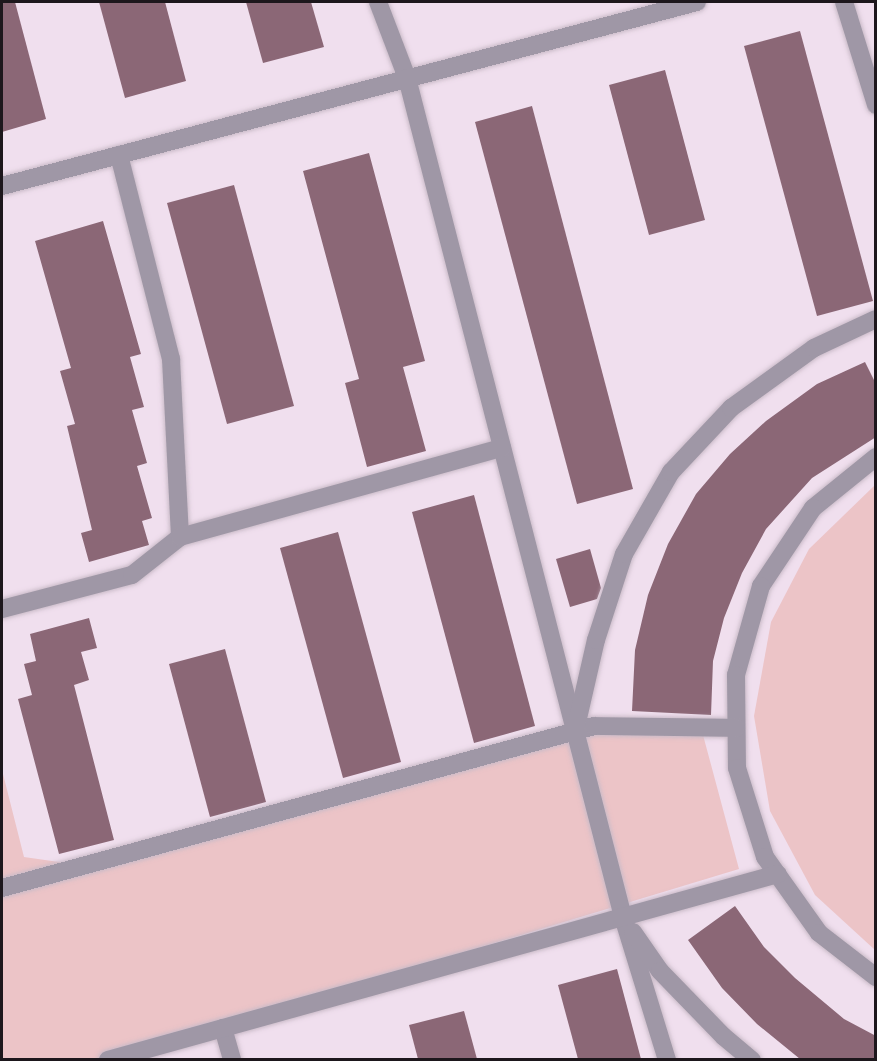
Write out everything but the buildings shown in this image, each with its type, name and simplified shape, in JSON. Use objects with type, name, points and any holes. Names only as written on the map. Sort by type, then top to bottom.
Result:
[{"type":"street","points":[[378,2],[408,78],[622,917],[667,1059]]},
{"type":"street","points":[[2,186],[697,2]]},
{"type":"street","points":[[844,2],[876,105]]},
{"type":"street","points":[[119,155],[171,359],[180,537]]},
{"type":"street","points":[[574,732],[596,640],[624,554],[671,472],[731,408],[814,348],[876,319]]},
{"type":"street","points":[[2,609],[132,575],[180,537],[502,448]]},
{"type":"street","points":[[876,457],[813,508],[761,586],[736,675],[737,768],[765,857],[819,933],[876,977]]},
{"type":"street","points":[[2,888],[594,726],[736,728]]},
{"type":"street","points":[[108,1059],[777,874]]},
{"type":"street","points":[[622,917],[660,971],[723,1035],[752,1059]]},
{"type":"street","points":[[224,1028],[232,1059]]},
{"type":"shaded area","points":[[875,485],[875,950],[815,895],[770,811],[754,716],[771,622],[809,549]]},
{"type":"shaded area","points":[[699,720],[739,869],[111,1059],[2,1059],[2,770],[24,857],[101,868],[622,725]]}]
